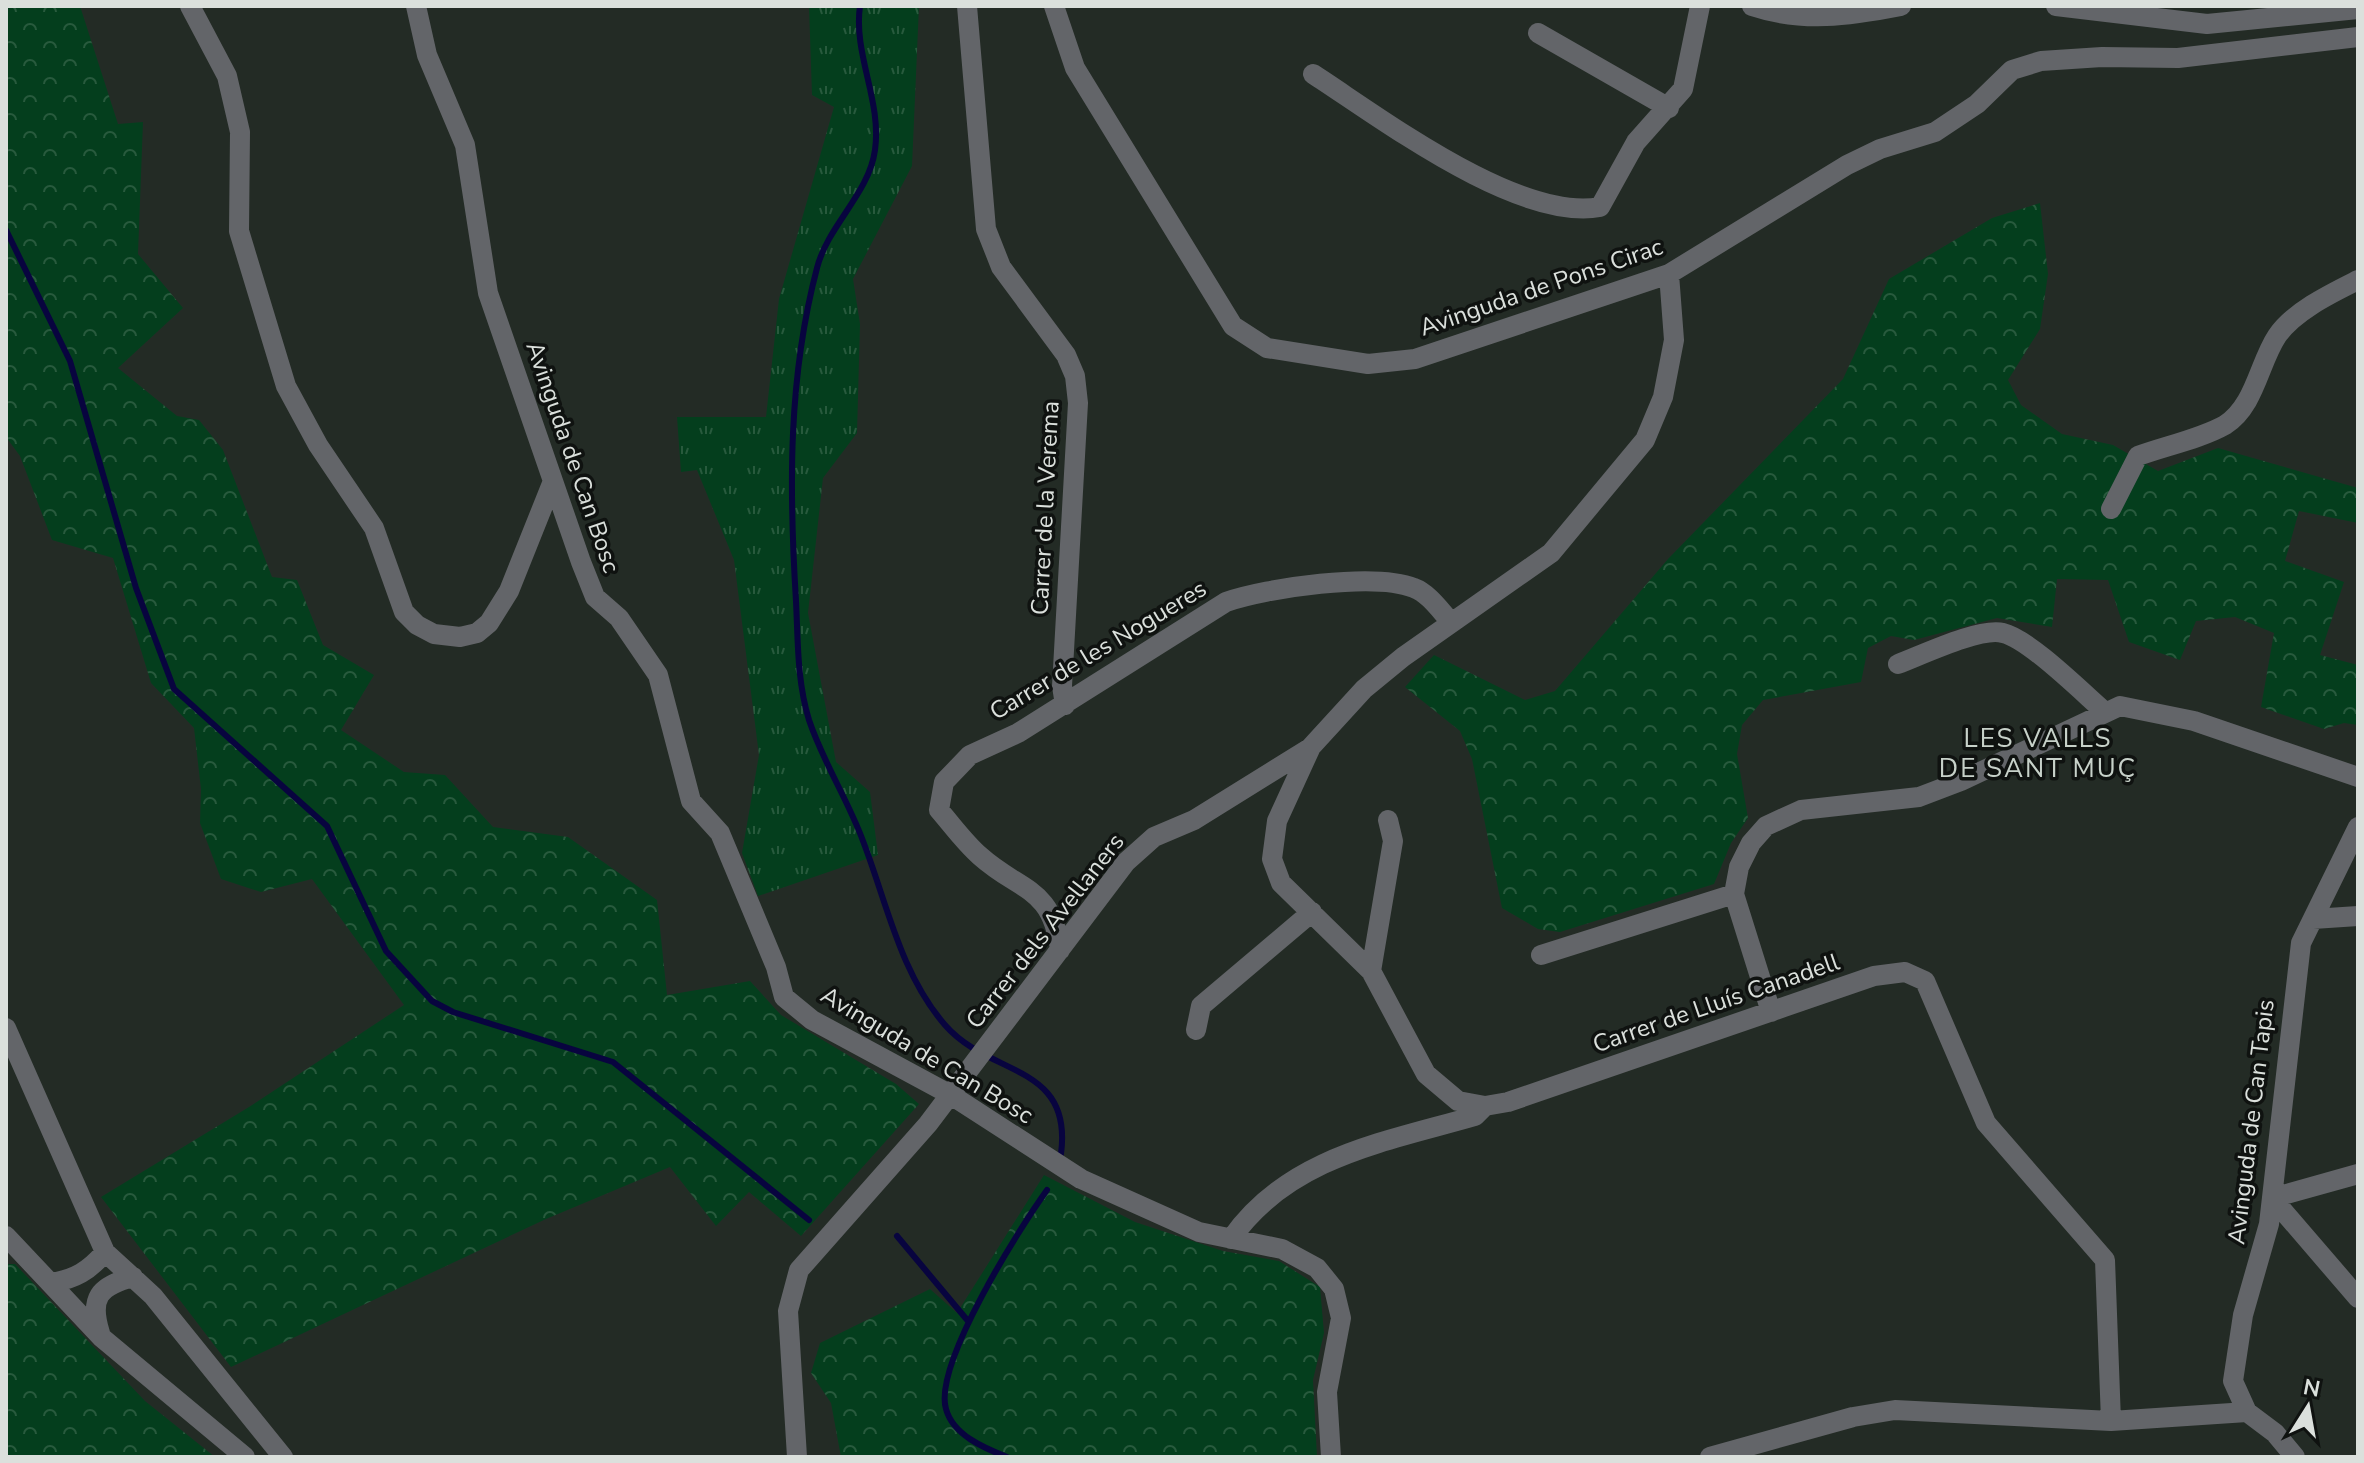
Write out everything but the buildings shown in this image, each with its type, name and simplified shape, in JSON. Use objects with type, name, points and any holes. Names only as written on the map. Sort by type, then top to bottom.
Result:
[{"type":"street","points":[[190,6],[227,76],[240,132],[239,231],[286,386],[318,445],[374,528],[404,612],[434,634],[460,637],[477,633],[483,628],[509,591],[553,481]]},
{"type":"street","name":"Avinguda de Can Bosc","points":[[416,6],[427,55],[465,145],[488,293],[595,597],[619,618],[658,675],[691,801],[720,833],[776,967],[784,997],[812,1020],[951,1095],[1081,1179],[1172,1221],[1294,1254],[1317,1268],[1334,1289],[1341,1309],[1341,1330],[1327,1392],[1331,1457]]},
{"type":"street","name":"Carrer de la Verema","points":[[967,6],[986,229],[1001,267],[1058,342],[1075,376],[1078,403],[1062,686],[1065,705]]},
{"type":"street","name":"Avinguda de Pons Cirac","points":[[1054,6],[1075,68],[1233,326],[1267,348],[1368,364],[1415,359],[1669,274],[1847,165],[1880,149],[1935,132],[1977,104],[2012,70],[2041,61],[2102,57],[2178,58],[2358,37]]},
{"type":"street","points":[[1313,74],[1437,154],[1500,188],[1583,210],[1600,207],[1636,142],[1683,89],[1700,6]]},
{"type":"street","points":[[1752,6],[1774,13],[1835,18],[1901,6]]},
{"type":"street","points":[[2056,6],[2207,24],[2358,9]]},
{"type":"street","points":[[2232,21],[2232,51]]},
{"type":"street","points":[[1538,33],[1669,108]]},
{"type":"street","name":"Carrer dels Avellaners","points":[[797,1457],[788,1311],[799,1270],[882,1180],[951,1095],[1126,862],[1154,837],[1194,820],[1310,748],[1364,689],[1450,621],[1551,553],[1645,440],[1663,397],[1674,340],[1669,274]]},
{"type":"street","points":[[2111,509],[2138,456],[2226,424],[2247,402],[2280,331],[2330,294],[2358,280]]},
{"type":"street","name":"Carrer de les Nogueres","points":[[1060,950],[1057,925],[1043,900],[981,857],[939,810],[944,782],[970,755],[1018,733],[1226,602],[1246,595],[1283,588],[1384,582],[1416,588],[1450,621]]},
{"type":"street","points":[[1898,664],[1983,634],[2003,632],[2024,643],[2105,712]]},
{"type":"street","points":[[1771,1012],[1734,894],[1745,855],[1766,826],[1801,810],[1919,797],[1961,781],[2120,706],[2162,713],[2358,777]]},
{"type":"street","points":[[1310,748],[1277,821],[1272,859],[1281,883],[1371,971],[1426,1074],[1458,1101],[1485,1106]]},
{"type":"street","points":[[1371,971],[1393,841],[1388,820]]},
{"type":"street","name":"Avinguda de Can Tapis","points":[[2247,1412],[2233,1381],[2243,1315],[2261,1261],[2272,1198],[2301,943],[2358,827]]},
{"type":"street","points":[[1541,955],[1734,894]]},
{"type":"street","points":[[1196,1030],[1201,1006],[1312,912]]},
{"type":"street","points":[[2313,919],[2358,916]]},
{"type":"street","name":"Carrer de Lluís Canadell","points":[[1231,1239],[1259,1206],[1314,1167],[1369,1145],[1475,1116],[1485,1106],[1508,1102],[1874,976],[1905,972],[1925,981],[1986,1123],[2105,1260],[2111,1421]]},
{"type":"street","points":[[6,1028],[105,1252],[153,1296],[283,1457]]},
{"type":"street","points":[[2358,1174],[2272,1198],[2358,1298]]},
{"type":"street","points":[[6,1236],[101,1337],[245,1457]]},
{"type":"street","points":[[51,1283],[74,1279],[94,1266],[105,1252]]},
{"type":"street","points":[[101,1337],[94,1314],[97,1298],[110,1283],[133,1277]]},
{"type":"street","points":[[1710,1457],[1853,1417],[1895,1410],[2111,1421],[2247,1412],[2275,1433],[2295,1457]]},
{"type":"green space","points":[[80,6],[118,124],[143,122],[138,254],[183,308],[118,368],[177,416],[199,420],[223,450],[272,577],[297,580],[323,645],[374,675],[341,730],[404,772],[445,775],[493,827],[568,837],[657,900],[667,995],[750,981],[781,1015],[896,1084],[919,1104],[801,1236],[749,1192],[716,1226],[670,1167],[546,1219],[231,1367],[101,1197],[249,1107],[404,1005],[312,879],[261,892],[221,879],[200,823],[201,789],[194,728],[151,683],[113,558],[52,540],[20,456],[6,437],[6,8]]},
{"type":"green space","points":[[809,6],[919,6],[912,166],[853,279],[860,324],[857,433],[823,478],[808,613],[836,762],[870,792],[878,855],[758,896],[742,853],[759,755],[734,560],[697,470],[681,472],[677,417],[766,417],[779,299],[834,107],[812,95]]},
{"type":"green space","points":[[2040,203],[2048,274],[2040,329],[2008,380],[2021,405],[2062,434],[2113,445],[2158,471],[2218,448],[2358,488],[2358,523],[2299,511],[2285,561],[2344,582],[2320,655],[2358,665],[2358,725],[2344,723],[2324,729],[2261,707],[2274,633],[2235,617],[2196,621],[2180,660],[2129,642],[2108,580],[2057,579],[2052,627],[1997,618],[1914,640],[1891,636],[1868,648],[1861,682],[1763,700],[1742,725],[1737,754],[1748,818],[1731,843],[1714,884],[1560,932],[1538,929],[1502,908],[1472,759],[1460,731],[1405,687],[1434,655],[1525,700],[1555,691],[1668,559],[1843,379],[1889,279],[1992,218]]},
{"type":"green space","points":[[1044,1175],[1135,1222],[1223,1251],[1279,1261],[1320,1287],[1324,1333],[1313,1380],[1317,1457],[841,1457],[831,1403],[811,1373],[820,1343],[930,1289],[957,1313]]},
{"type":"green space","points":[[6,1264],[15,1264],[145,1401],[215,1457],[6,1457]]},
{"type":"waterway","points":[[860,6],[860,42],[875,114],[875,150],[865,181],[822,252],[807,309],[796,392],[792,517],[802,691],[815,736],[857,826],[896,937],[917,983],[945,1025],[963,1042],[1041,1087],[1054,1103],[1061,1124],[1061,1154]]},
{"type":"waterway","points":[[6,230],[70,361],[136,588],[174,689],[327,826],[386,951],[432,1001],[453,1012],[613,1062],[809,1220]]},
{"type":"waterway","points":[[1007,1457],[979,1445],[955,1426],[946,1409],[945,1389],[952,1362],[981,1298],[1047,1190]]},
{"type":"waterway","points":[[897,1236],[968,1321]]},
{"type":"district","name":"LES VALLS DE SANT MUÇ","points":[[2038,753]]}]
